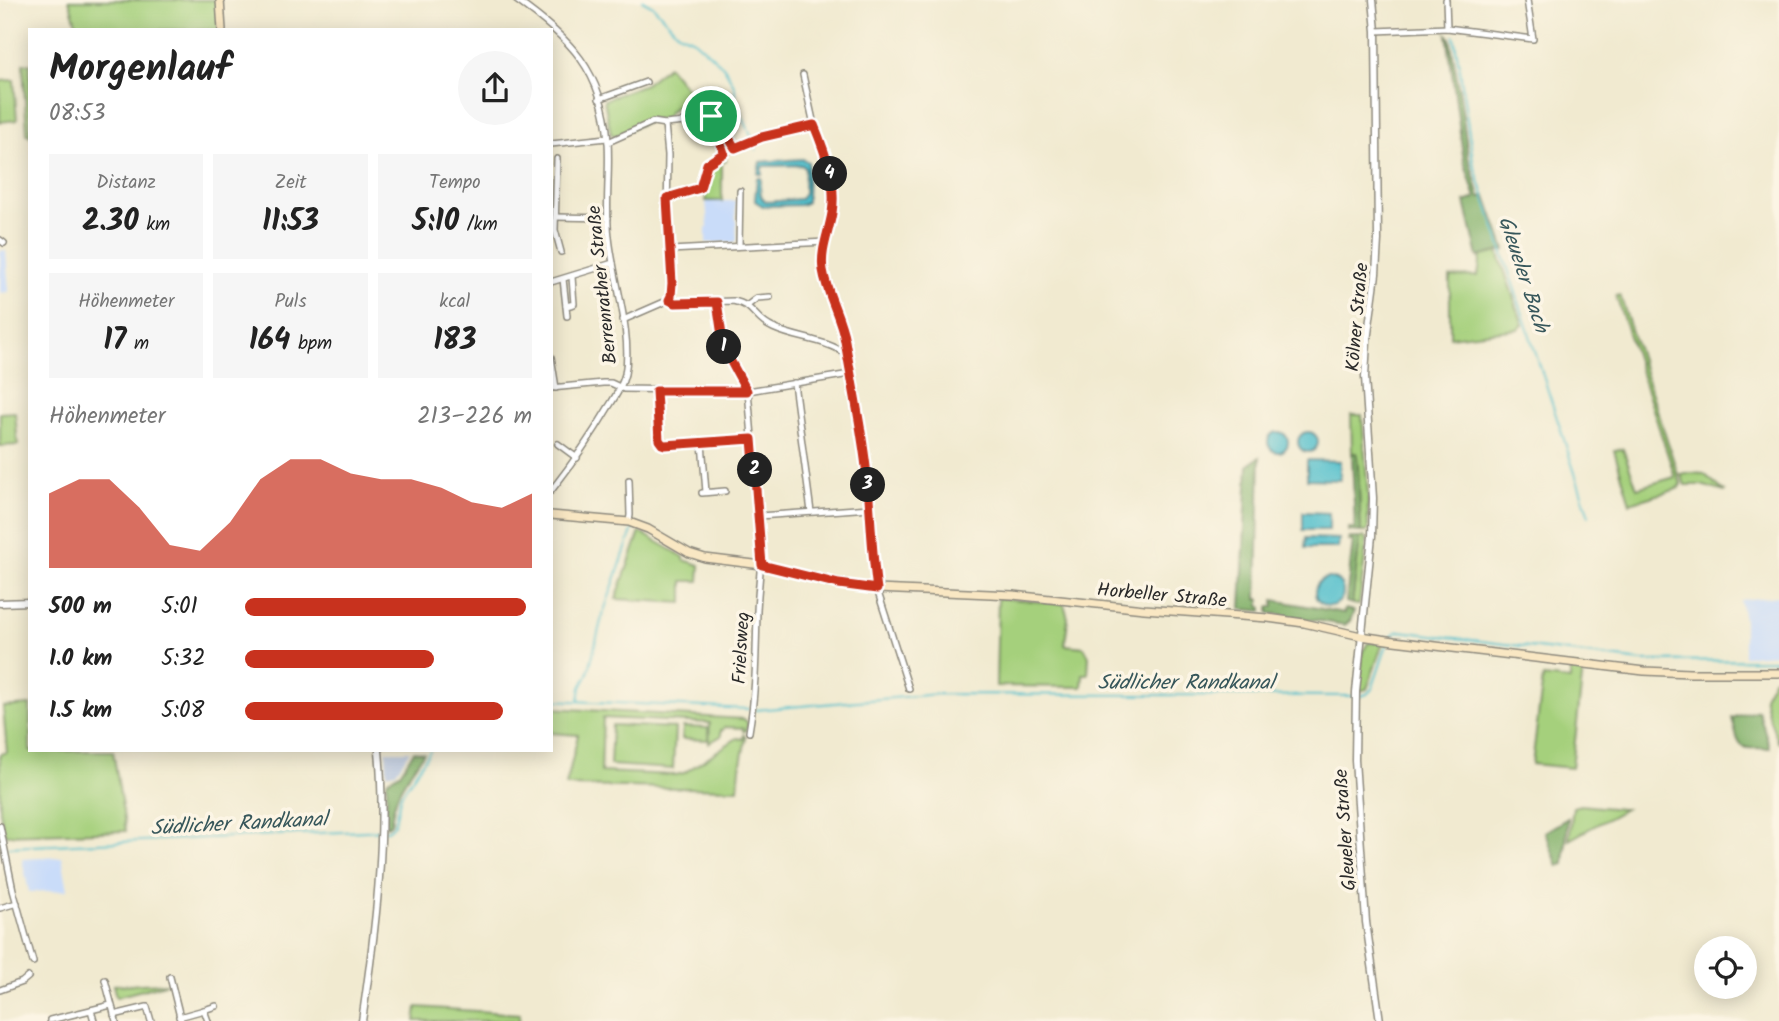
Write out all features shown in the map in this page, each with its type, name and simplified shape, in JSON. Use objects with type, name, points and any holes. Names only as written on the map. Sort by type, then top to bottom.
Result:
[{"type":"main road","points":[[220,0],[222,28]]},
{"type":"main road","name":"Horbeller Straße","points":[[553,515],[629,522],[648,529],[696,556],[762,565],[839,584],[877,589],[1013,595],[1144,609],[1268,618],[1394,641],[1644,671],[1779,673]]},
{"type":"street","name":"Berrenrather Straße","points":[[516,0],[555,29],[579,54],[600,99],[608,140],[608,218],[626,355],[620,388],[577,458],[553,488]]},
{"type":"street","name":"Kölner Straße","points":[[1361,636],[1370,570],[1373,516],[1365,377],[1378,240],[1376,31],[1373,0]]},
{"type":"street","points":[[1446,0],[1447,28]]},
{"type":"street","points":[[1376,31],[1447,28],[1533,39],[1527,0]]},
{"type":"street","points":[[803,75],[814,125],[832,184],[832,211],[823,257],[824,274],[845,339],[866,466],[877,589],[909,689]]},
{"type":"street","points":[[600,99],[646,82]]},
{"type":"street","points":[[553,144],[608,140],[653,122],[685,122],[727,96]]},
{"type":"street","points":[[709,108],[735,148]]},
{"type":"street","points":[[709,108],[724,153]]},
{"type":"street","points":[[623,320],[669,300],[671,296],[665,124]]},
{"type":"street","points":[[667,198],[700,188],[707,164],[724,153],[762,137],[814,125]]},
{"type":"street","points":[[557,159],[554,168],[555,230],[561,252]]},
{"type":"street","points":[[739,246],[740,191]]},
{"type":"street","points":[[555,217],[608,218]]},
{"type":"street","points":[[670,250],[826,242]]},
{"type":"street","points":[[553,282],[613,263]]},
{"type":"street","points":[[566,306],[574,304],[572,277]]},
{"type":"street","points":[[563,279],[567,316]]},
{"type":"street","points":[[748,305],[757,298],[770,297]]},
{"type":"street","points":[[669,300],[675,303],[733,301],[748,305],[758,318],[771,328],[833,346],[847,354]]},
{"type":"street","points":[[717,302],[724,349],[747,391]]},
{"type":"street","points":[[833,346],[845,339]]},
{"type":"street","points":[[553,388],[611,383],[624,389],[656,391],[747,391],[850,374]]},
{"type":"street","points":[[794,383],[811,512]]},
{"type":"street","points":[[656,391],[659,442],[665,445],[752,439]]},
{"type":"street","name":"Frielsweg","points":[[747,391],[762,565],[749,732]]},
{"type":"street","points":[[702,443],[704,492],[724,491]]},
{"type":"street","points":[[558,444],[577,458]]},
{"type":"street","points":[[629,481],[629,522]]},
{"type":"street","points":[[759,516],[870,508]]},
{"type":"street","points":[[0,603],[28,601]]},
{"type":"street","name":"Gleueler Straße","points":[[1361,636],[1355,701],[1355,760],[1364,904],[1380,1021]]},
{"type":"street","points":[[362,1021],[373,932],[381,826],[379,752]]},
{"type":"street","points":[[0,826],[33,962]]},
{"type":"street","points":[[0,908],[17,903]]},
{"type":"street","points":[[0,990],[28,977]]},
{"type":"street","points":[[170,977],[180,1019],[216,1006]]},
{"type":"street","points":[[105,980],[115,1018],[147,1007],[151,1021]]},
{"type":"street","points":[[50,1020],[74,1018],[111,1005]]},
{"type":"street","points":[[91,1010],[94,1021]]},
{"type":"street","points":[[204,1010],[208,1021]]},
{"type":"shaded area","points":[[706,201],[737,201],[735,242],[706,243]]},
{"type":"shaded area","points":[[6,250],[9,292],[0,293],[0,251]]},
{"type":"shaded area","points":[[1779,596],[1779,654],[1744,656],[1744,619],[1740,600]]},
{"type":"shaded area","points":[[386,752],[409,752],[396,772],[387,774]]},
{"type":"shaded area","points":[[62,857],[68,890],[29,892],[22,859]]},
{"type":"green space","points":[[69,0],[218,0],[219,28],[77,28]]},
{"type":"green space","points":[[1447,34],[1450,38],[1460,96],[1468,156],[1480,197],[1486,196],[1505,250],[1478,257],[1465,202],[1476,198],[1464,161]]},
{"type":"green space","points":[[23,64],[28,64],[27,134]]},
{"type":"green space","points":[[668,66],[691,94],[670,111],[665,119],[652,119],[616,136],[611,134],[604,100],[645,84]]},
{"type":"green space","points":[[14,80],[17,120],[0,122],[0,81]]},
{"type":"green space","points":[[724,156],[726,160],[722,163],[722,201],[706,201],[709,170]]},
{"type":"green space","points":[[1498,252],[1523,325],[1518,329],[1450,337],[1450,277],[1478,276],[1481,256]]},
{"type":"green space","points":[[1620,295],[1681,484],[1674,490],[1630,503],[1614,450],[1623,449],[1637,488],[1675,477],[1616,296]]},
{"type":"green space","points":[[15,412],[18,445],[0,446],[0,413]]},
{"type":"green space","points":[[1351,415],[1362,415],[1368,495],[1366,532],[1361,532],[1358,464],[1356,453],[1352,453]]},
{"type":"green space","points":[[1352,453],[1357,456],[1361,532],[1349,531],[1349,528],[1355,528]]},
{"type":"green space","points":[[1260,457],[1257,599],[1260,599],[1262,611],[1241,609],[1248,465]]},
{"type":"green space","points":[[1704,474],[1725,492],[1701,485],[1685,485],[1681,475]]},
{"type":"green space","points":[[640,532],[684,557],[684,560],[700,565],[699,581],[683,581],[683,603],[616,599]]},
{"type":"green space","points":[[1349,538],[1360,538],[1352,604],[1346,602],[1353,541],[1349,541]]},
{"type":"green space","points":[[1360,538],[1367,539],[1359,605],[1352,604]]},
{"type":"green space","points":[[998,598],[1064,604],[1068,618],[1065,645],[1084,647],[1089,656],[1088,674],[1083,674],[1082,687],[996,686]]},
{"type":"green space","points":[[1274,600],[1344,613],[1345,609],[1354,611],[1345,625],[1269,613],[1269,607],[1274,607]]},
{"type":"green space","points":[[1368,643],[1383,643],[1367,689],[1359,691],[1363,651]]},
{"type":"green space","points":[[1571,667],[1583,669],[1572,768],[1532,764],[1543,677],[1570,680]]},
{"type":"green space","points":[[1774,678],[1779,678],[1779,744],[1764,697]]},
{"type":"green space","points":[[28,705],[28,752],[113,752],[126,831],[5,835],[0,811],[0,754],[7,752],[3,707]]},
{"type":"green space","points":[[553,708],[744,719],[748,723],[746,731],[743,731],[743,728],[724,727],[721,736],[709,743],[710,723],[603,718],[601,772],[684,773],[737,738],[743,739],[744,735],[746,738],[738,789],[566,786],[578,735],[553,733]]},
{"type":"green space","points":[[1758,710],[1770,748],[1746,747],[1739,742],[1737,736],[1732,718]]},
{"type":"green space","points":[[612,725],[675,728],[673,769],[610,765]]},
{"type":"green space","points":[[683,727],[708,728],[708,740],[682,739]]},
{"type":"green space","points":[[413,752],[424,753],[402,785],[391,823],[386,826],[387,780],[400,773]]},
{"type":"green space","points":[[1580,805],[1625,809],[1569,840],[1573,807]]},
{"type":"green space","points":[[1568,818],[1564,864],[1558,866],[1545,832]]},
{"type":"green space","points":[[166,983],[116,997],[113,985]]},
{"type":"green space","points":[[417,1007],[520,1014],[519,1021],[415,1021]]},
{"type":"water","points":[[803,159],[808,162],[807,202],[801,205],[763,206],[755,201],[757,178],[761,178],[762,198],[768,202],[800,199],[804,194],[805,168],[802,165],[764,166],[762,174],[758,174],[760,162]]},
{"type":"water","points":[[1278,432],[1285,435],[1288,442],[1285,449],[1278,452],[1271,449],[1268,442],[1271,435]]},
{"type":"water","points":[[1304,432],[1312,432],[1318,442],[1312,452],[1304,452],[1298,446],[1298,438]]},
{"type":"water","points":[[1307,460],[1340,461],[1340,480],[1307,479]]},
{"type":"water","points":[[1303,512],[1329,513],[1329,530],[1303,530]]},
{"type":"water","points":[[1306,538],[1339,539],[1338,548],[1305,548]]},
{"type":"water","points":[[1329,578],[1339,582],[1343,592],[1339,602],[1329,606],[1319,602],[1315,592],[1319,582]]},
{"type":"waterway","points":[[642,0],[653,6],[678,33],[694,40],[724,67],[735,87],[735,101],[752,137]]},
{"type":"waterway","name":"Gleueler Bach","points":[[1454,36],[1473,162],[1589,516]]},
{"type":"waterway","points":[[756,142],[756,150]]},
{"type":"waterway","points":[[579,700],[602,617],[633,528]]},
{"type":"waterway","name":"Südlicher Randkanal","points":[[1390,637],[1400,631],[1642,661],[1779,660]]},
{"type":"waterway","name":"Südlicher Randkanal","points":[[1360,696],[1372,689],[1388,642]]},
{"type":"waterway","name":"Südlicher Randkanal","points":[[755,710],[938,694],[1354,696]]},
{"type":"waterway","name":"Südlicher Randkanal","points":[[553,700],[749,709]]},
{"type":"waterway","name":"Südlicher Randkanal","points":[[8,847],[388,830],[394,825],[401,795],[429,752]]},
{"type":"route","points":[[710,107],[735,148],[755,139],[814,125],[820,141],[834,196],[823,269],[845,339],[866,466],[877,589],[839,584],[762,565],[752,439],[665,445],[659,442],[656,391],[747,391],[724,349],[717,302],[675,303],[669,300],[672,283],[667,198],[700,188],[707,164],[724,153],[711,116],[710,107]]}]
